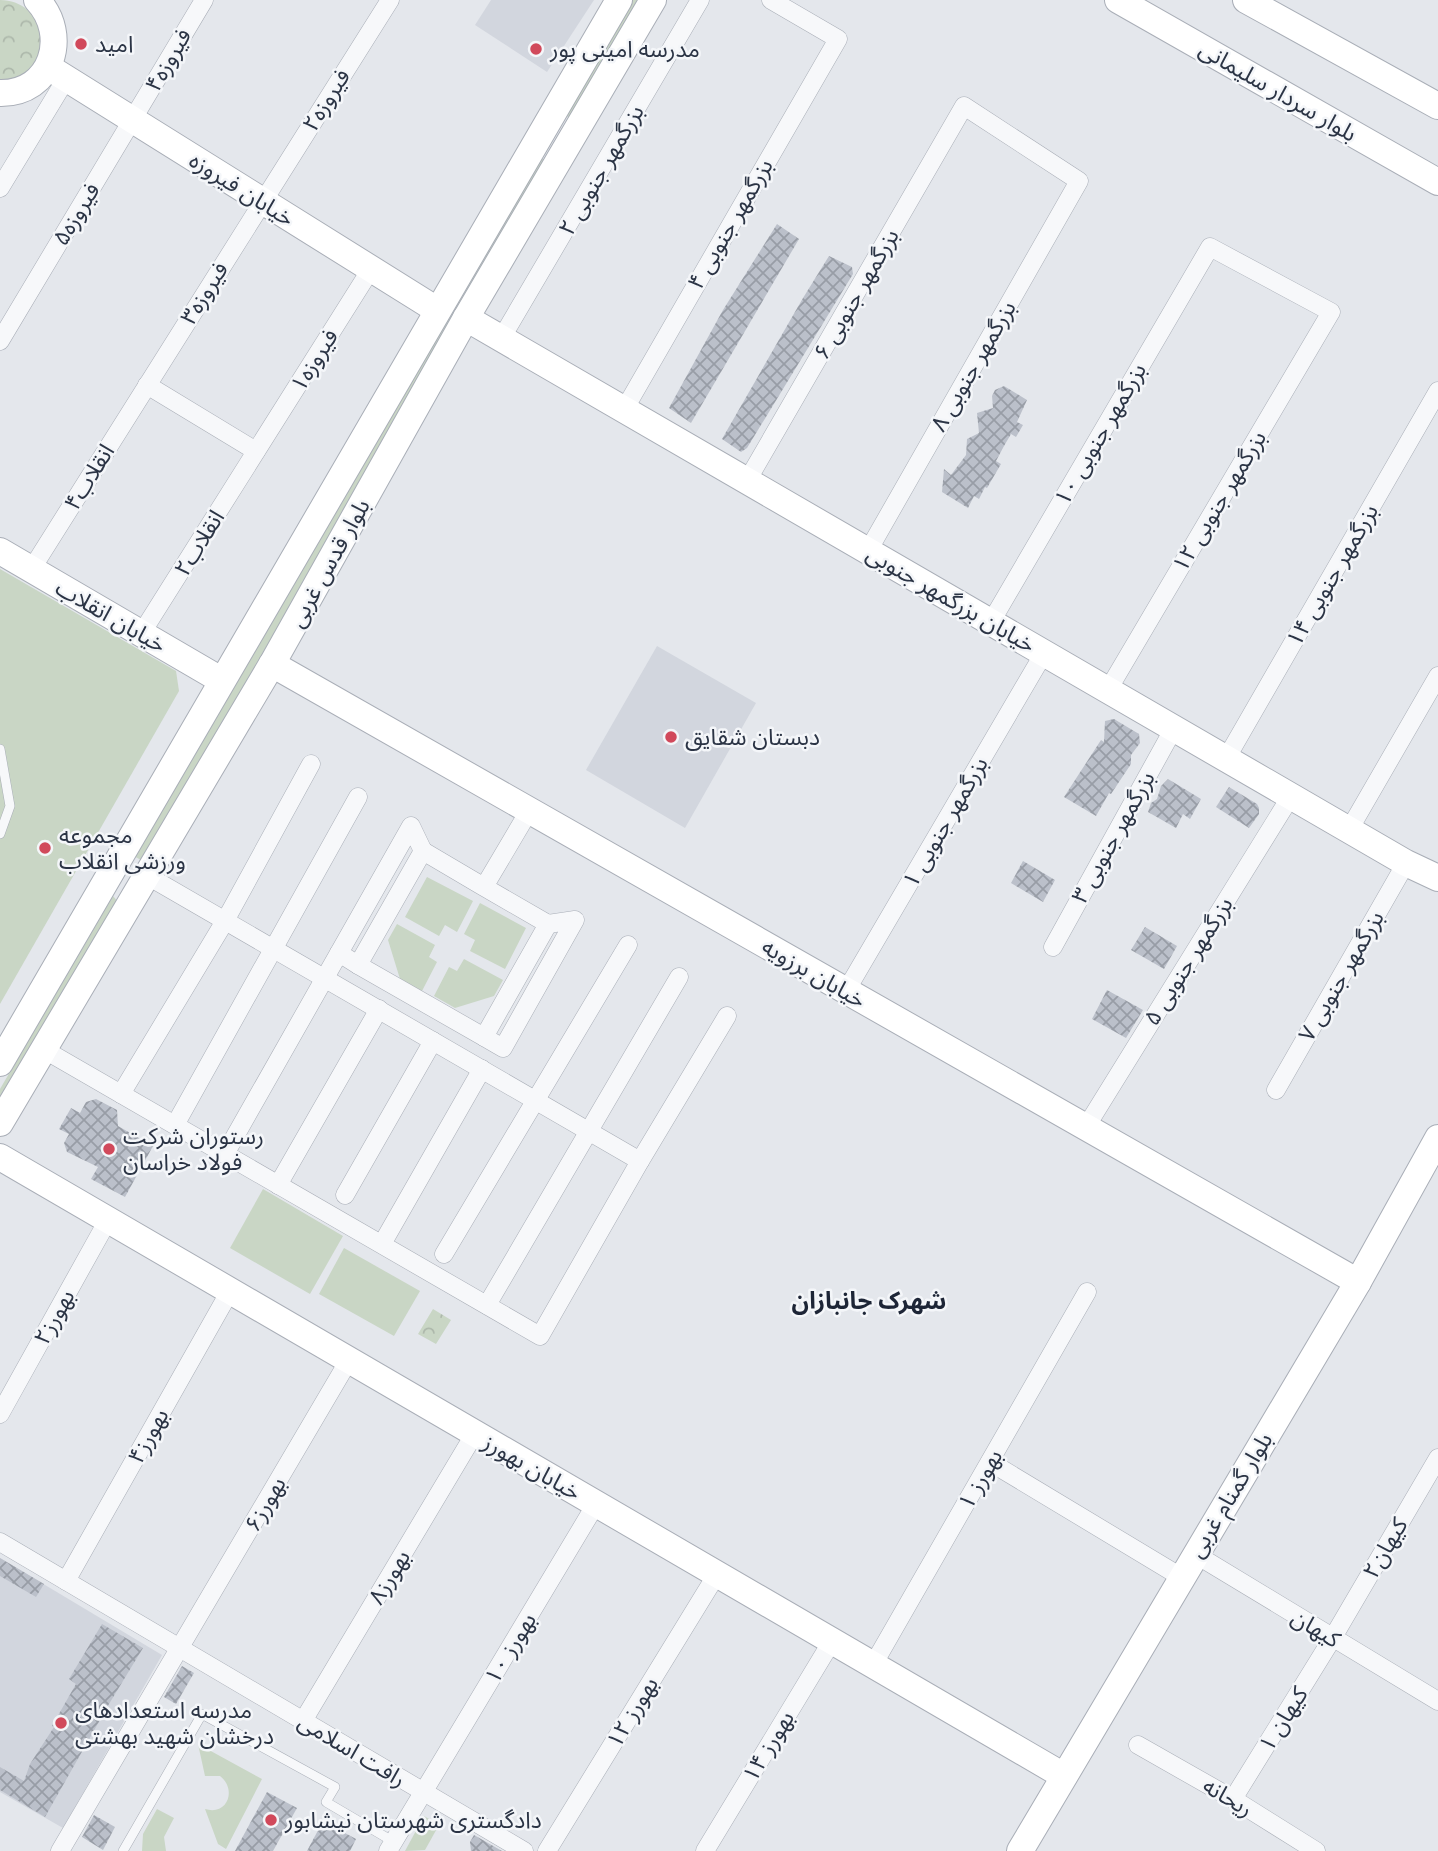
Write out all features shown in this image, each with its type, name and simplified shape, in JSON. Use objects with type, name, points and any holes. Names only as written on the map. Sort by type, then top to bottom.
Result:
[{"type":"main road","points":[[0,93],[21,90],[57,73],[54,29],[47,11],[37,0]]},
{"type":"main road","name":"بلوار قدس غربی","points":[[0,1063],[619,0]]},
{"type":"main road","name":"بلوار قدس غربی","points":[[0,1123],[272,664],[466,318],[653,0]]},
{"type":"main road","name":"بلوار سردار سلیمانی","points":[[1118,0],[1438,182]]},
{"type":"main road","points":[[1246,0],[1438,106]]},
{"type":"main road","name":"خیابان فیروزه","points":[[57,73],[437,310]]},
{"type":"main road","points":[[544,129],[569,144]]},
{"type":"main road","name":"خیابان بزرگمهر جنوبی","points":[[466,318],[1406,863],[1438,878]]},
{"type":"main road","name":"خیابان انقلاب","points":[[0,551],[221,680]]},
{"type":"main road","name":"خیابان برزویه","points":[[272,664],[1358,1282]]},
{"type":"main road","points":[[110,873],[143,881]]},
{"type":"main road","name":"بلوار گمنام غربی","points":[[1020,1851],[1358,1282],[1438,1138]]},
{"type":"main road","name":"خیابان بهورز","points":[[0,1157],[1064,1776]]},
{"type":"street","name":"فیروزه۴","points":[[133,120],[204,0]]},
{"type":"street","name":"فیروزه۲","points":[[262,201],[390,0]]},
{"type":"street","name":"بزرگمهر جنوبی ۲","points":[[501,339],[700,0]]},
{"type":"street","name":"بزرگمهر جنوبی ۴","points":[[624,410],[838,39],[772,0]]},
{"type":"street","points":[[0,188],[57,73]]},
{"type":"street","name":"بزرگمهر جنوبی ۶","points":[[747,481],[964,106],[1079,181]]},
{"type":"street","name":"فیروزه۵","points":[[0,341],[133,120]]},
{"type":"street","name":"بزرگمهر جنوبی ۸","points":[[868,551],[1079,181]]},
{"type":"street","name":"فیروزه۳","points":[[147,385],[262,201]]},
{"type":"street","name":"بزرگمهر جنوبی ۱۰","points":[[991,622],[1210,247],[1331,313]]},
{"type":"street","name":"فیروزه۱","points":[[256,451],[371,269]]},
{"type":"street","name":"بزرگمهر جنوبی ۱۲","points":[[1108,690],[1331,313]]},
{"type":"street","points":[[147,385],[256,451]]},
{"type":"street","name":"انقلاب۴","points":[[32,570],[147,385]]},
{"type":"street","name":"بزرگمهر جنوبی ۱۴","points":[[1226,758],[1438,391]]},
{"type":"street","name":"انقلاب۲","points":[[141,634],[256,451]]},
{"type":"street","name":"بزرگمهر جنوبی ۱","points":[[846,991],[1044,653]]},
{"type":"street","points":[[1349,830],[1438,676]]},
{"type":"street","name":"بزرگمهر جنوبی ۳","points":[[1053,947],[1174,728]]},
{"type":"street","points":[[121,1094],[225,921],[311,764]]},
{"type":"street","name":"بزرگمهر جنوبی ۵","points":[[1086,1127],[1291,796]]},
{"type":"street","points":[[175,1125],[358,797]]},
{"type":"street","points":[[484,887],[529,811]]},
{"type":"street","points":[[225,1154],[411,826],[423,851],[548,924],[575,920],[503,1048],[339,953]]},
{"type":"street","points":[[358,964],[423,851]]},
{"type":"street","name":"بزرگمهر جنوبی ۷","points":[[1276,1090],[1406,863]]},
{"type":"street","points":[[143,881],[225,921],[640,1161]]},
{"type":"street","points":[[484,1037],[548,924]]},
{"type":"street","points":[[444,1254],[628,945]]},
{"type":"street","points":[[487,1306],[679,977]]},
{"type":"street","points":[[278,1185],[379,1009]]},
{"type":"street","points":[[43,1049],[540,1336],[727,1016]]},
{"type":"street","points":[[345,1195],[433,1041]]},
{"type":"street","points":[[382,1244],[482,1069]]},
{"type":"street","name":"بهورز۲","points":[[0,1414],[108,1220]]},
{"type":"street","name":"بهورز۴","points":[[66,1581],[230,1291]]},
{"type":"street","name":"بهورز ۱","points":[[873,1665],[1087,1292]]},
{"type":"street","name":"بهورز۶","points":[[60,1851],[349,1360]]},
{"type":"street","name":"بهورز۸","points":[[303,1721],[475,1433]]},
{"type":"street","name":"کیهان۲","points":[[1332,1639],[1438,1458]]},
{"type":"street","points":[[990,1462],[1181,1577]]},
{"type":"street","name":"بهورز ۱۰","points":[[391,1846],[596,1504]]},
{"type":"street","name":"رافت اسلامی","points":[[0,1542],[524,1851]]},
{"type":"street","name":"کیهان","points":[[1195,1554],[1438,1701]]},
{"type":"street","name":"بهورز ۱۲","points":[[547,1851],[717,1574]]},
{"type":"street","name":"کیهان ۱","points":[[1233,1799],[1332,1639]]},
{"type":"street","name":"بهورز ۱۴","points":[[705,1851],[832,1641]]},
{"type":"street","name":"ریحانه","points":[[1138,1745],[1233,1799],[1316,1851]]},
{"type":"lane","points":[[0,749],[10,807],[0,834]]},
{"type":"lane","points":[[123,1851],[202,1714],[335,1787],[326,1802],[391,1846]]},
{"type":"shaded area","name":"مدرسه امینی پور","points":[[491,0],[594,0],[547,72],[475,25]]},
{"type":"shaded area","name":"دبستان شقایق","points":[[657,646],[756,703],[685,828],[586,770]]},
{"type":"shaded area","name":"مدرسه استعدادهای درخشان شهید بهشتی","points":[[0,1558],[162,1655],[63,1828],[0,1792]]},
{"type":"green space","points":[[0,0],[27,9],[35,19],[42,44],[39,57],[32,68],[21,77],[0,82]]},
{"type":"green space","points":[[630,0],[643,0],[573,119],[564,115]]},
{"type":"green space","points":[[540,158],[549,162],[355,498],[141,860],[132,855]]},
{"type":"green space","name":"مجموعه ورزشی انقلاب","points":[[0,569],[176,671],[179,691],[0,1004]]},
{"type":"green space","points":[[427,877],[473,901],[457,932],[445,925],[439,936],[405,917]]},
{"type":"green space","points":[[113,896],[118,902],[0,1104],[0,1089]]},
{"type":"green space","points":[[480,903],[526,928],[505,969],[470,951],[475,940],[464,934]]},
{"type":"green space","points":[[397,924],[435,945],[429,957],[437,962],[422,991],[400,979],[388,940]]},
{"type":"green space","points":[[464,959],[503,980],[494,996],[455,1008],[434,996],[449,967],[457,971]]},
{"type":"green space","points":[[263,1189],[343,1236],[310,1294],[230,1248]]},
{"type":"green space","points":[[344,1248],[420,1291],[394,1336],[319,1294]]},
{"type":"green space","points":[[433,1309],[451,1320],[436,1344],[418,1334]]},
{"type":"green space","points":[[198,1744],[262,1779],[226,1849],[218,1844],[205,1809],[219,1809],[224,1805],[228,1800],[228,1788],[220,1776],[205,1776]]},
{"type":"green space","points":[[157,1809],[174,1818],[164,1837],[166,1851],[142,1851],[143,1834]]},
{"type":"green space","points":[[424,1816],[439,1825],[425,1850],[405,1851]]},
{"type":"building","points":[[777,224],[799,239],[691,423],[669,408],[723,310]]},
{"type":"building","points":[[829,256],[852,267],[853,274],[747,448],[741,452],[722,439]]},
{"type":"building","points":[[1004,386],[1027,400],[1017,422],[1023,425],[1016,437],[1011,434],[996,461],[1001,464],[979,499],[974,496],[968,508],[942,492],[944,469],[951,475],[966,455],[967,439],[979,433],[977,413],[993,408],[992,396],[995,390]]},
{"type":"building","points":[[1114,719],[1139,734],[1140,743],[1131,755],[1131,764],[1096,816],[1064,797],[1101,740],[1104,742],[1105,721]]},
{"type":"building","points":[[1168,779],[1201,799],[1190,819],[1183,814],[1176,828],[1148,812],[1151,803],[1157,799],[1161,786]]},
{"type":"building","points":[[1229,787],[1257,804],[1259,808],[1259,814],[1249,828],[1216,807]]},
{"type":"building","points":[[1023,861],[1055,880],[1043,902],[1011,883]]},
{"type":"building","points":[[1145,927],[1177,946],[1164,969],[1131,950]]},
{"type":"building","points":[[1107,990],[1143,1010],[1126,1038],[1092,1019]]},
{"type":"building","name":"رستوران شرکت فولاد خراسان","points":[[96,1099],[117,1110],[118,1126],[153,1146],[125,1197],[91,1179],[98,1167],[67,1152],[64,1143],[69,1134],[59,1129],[71,1108],[80,1113],[86,1102]]},
{"type":"building","points":[[0,1558],[44,1584],[36,1597],[0,1576]]},
{"type":"building","points":[[102,1624],[143,1648],[45,1817],[0,1790],[0,1767],[24,1781],[30,1764],[54,1727],[52,1726],[76,1684],[69,1679]]},
{"type":"building","points":[[182,1666],[194,1673],[176,1704],[164,1697]]},
{"type":"building","name":"دادگستری شهرستان نیشابور","points":[[267,1792],[297,1808],[273,1851],[235,1851]]},
{"type":"building","points":[[94,1815],[115,1827],[103,1850],[82,1837]]},
{"type":"building","name":"دادگستری شهرستان نیشابور","points":[[323,1821],[356,1839],[350,1851],[307,1851]]},
{"type":"building","points":[[474,1835],[502,1851],[471,1851],[470,1842]]},
{"type":"place","name":"امید","points":[[81,44]]},
{"type":"place","name":"مدرسه امینی پور","points":[[536,49]]},
{"type":"place","name":"دبستان شقایق","points":[[671,737]]},
{"type":"place","name":"مجموعه ورزشی انقلاب","points":[[45,848]]},
{"type":"place","name":"رستوران شرکت فولاد خراسان","points":[[109,1149]]},
{"type":"place","name":"مدرسه استعدادهای درخشان شهید بهشتی","points":[[61,1723]]},
{"type":"place","name":"دادگستری شهرستان نیشابور","points":[[271,1820]]},
{"type":"district","name":"شهرک جانبازان","points":[[869,1301]]}]
